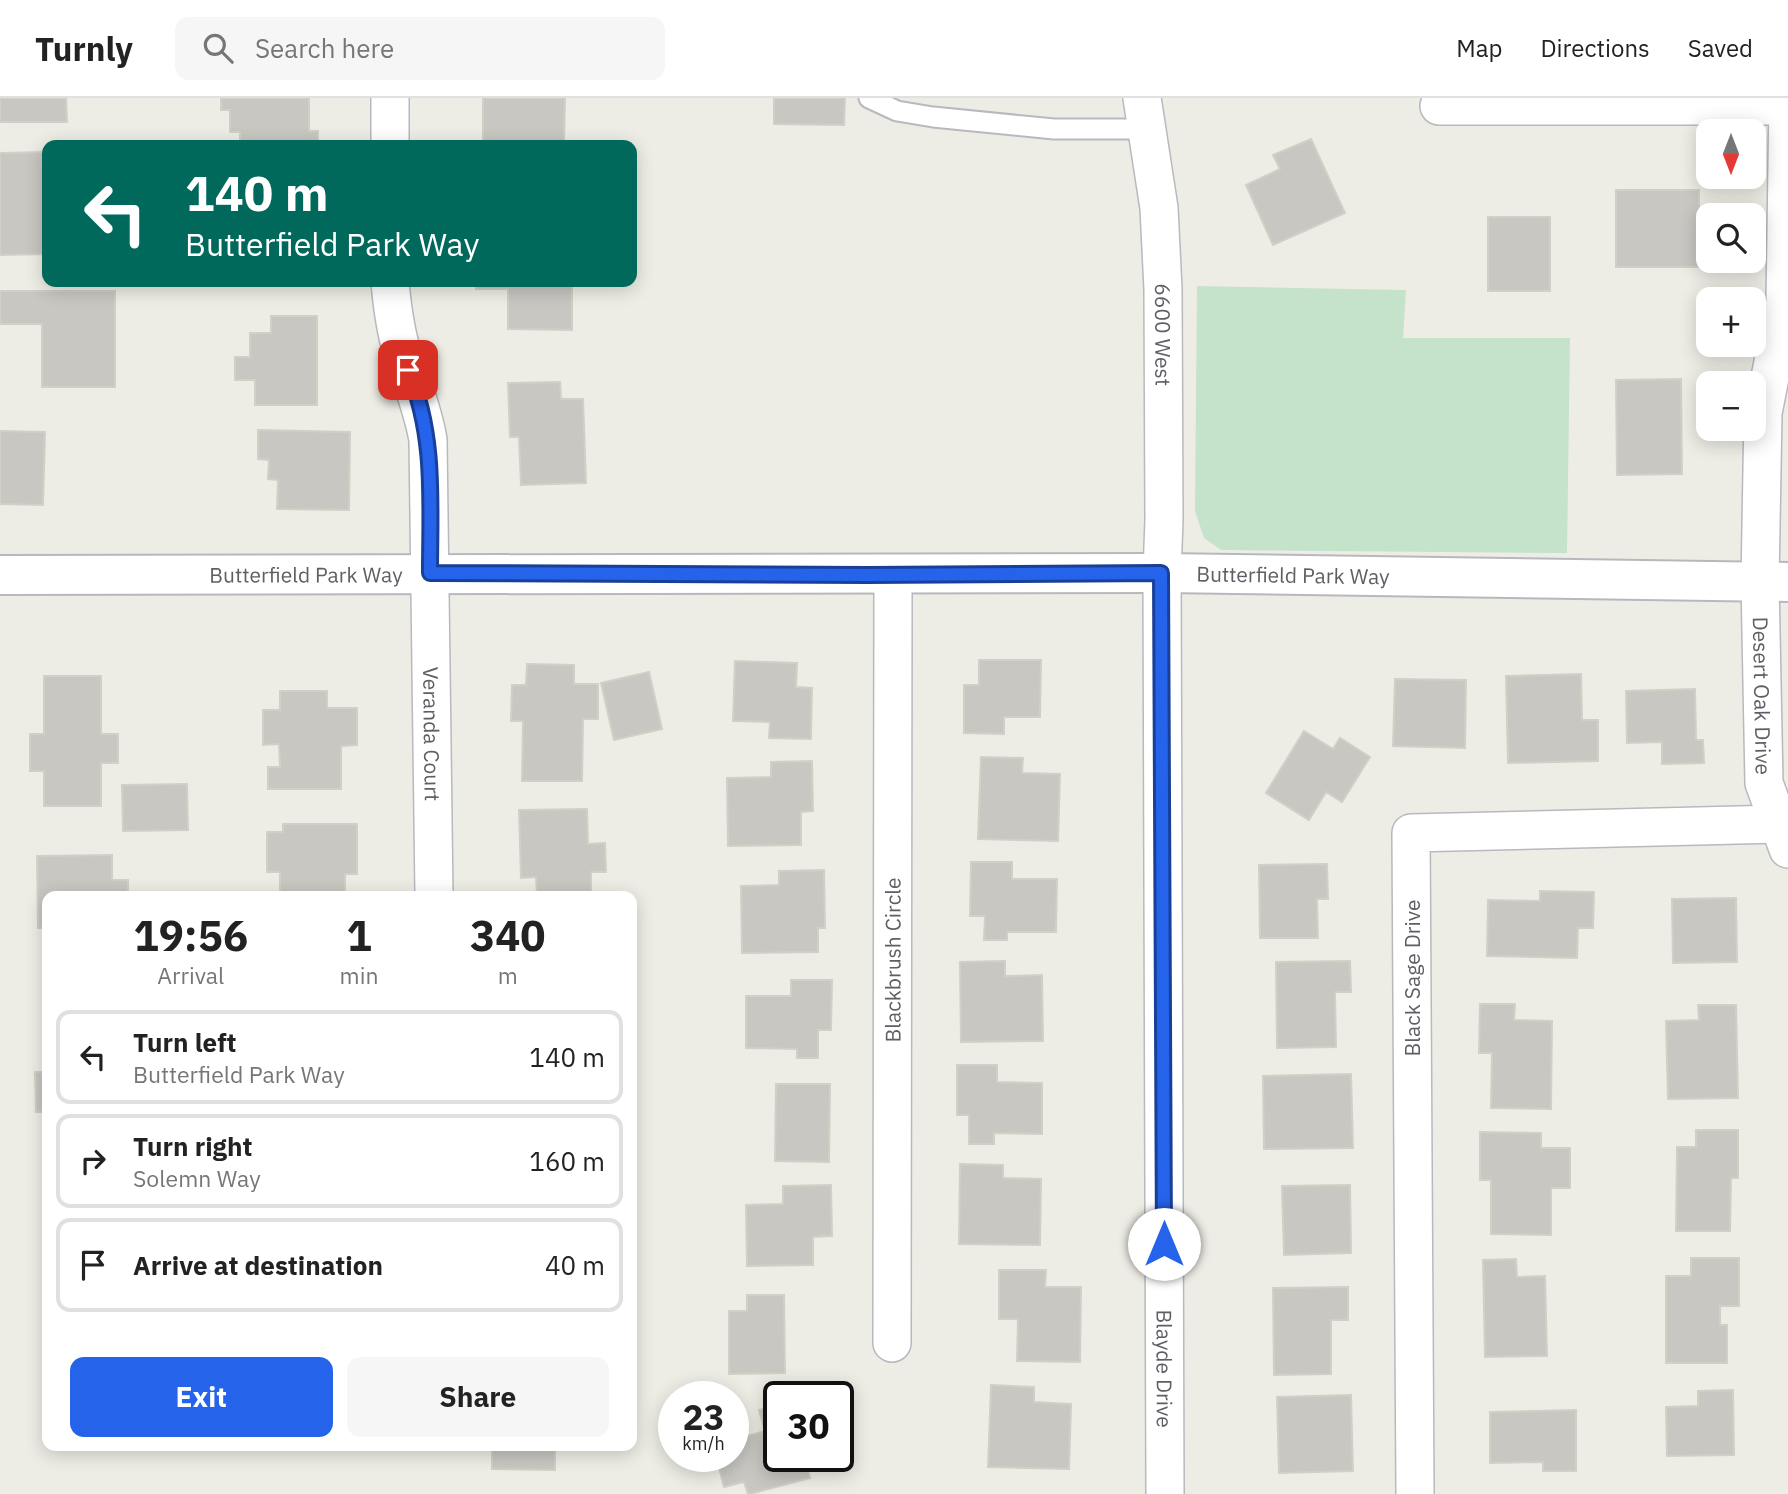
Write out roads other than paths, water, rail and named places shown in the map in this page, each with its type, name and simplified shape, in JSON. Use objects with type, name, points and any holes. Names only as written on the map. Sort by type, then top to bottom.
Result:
[{"type":"street","points":[[390,98],[390,140]]},
{"type":"street","name":"Desert Oak Drive","points":[[1784,837],[1764,783],[1774,582],[1763,412],[1785,301],[1787,98]]},
{"type":"street","points":[[1439,106],[1787,106]]},
{"type":"street","name":"6600 West","points":[[1145,114],[1159,208],[1163,289],[1164,520],[1161,573]]},
{"type":"street","name":"Veranda Court","points":[[391,287],[398,337],[418,394],[428,440],[434,891]]},
{"type":"street","name":"Butterfield Park Way","points":[[0,575],[1161,573],[1774,582]]},
{"type":"street","name":"Blayde Drive","points":[[1161,573],[1165,1494]]},
{"type":"street","name":"Blackbrush Circle","points":[[891,1343],[893,575]]},
{"type":"street","name":"Black Sage Drive","points":[[1415,1494],[1411,832],[1784,837]]},
{"type":"lane","points":[[869,98],[897,111],[1054,129],[1145,114]]}]
